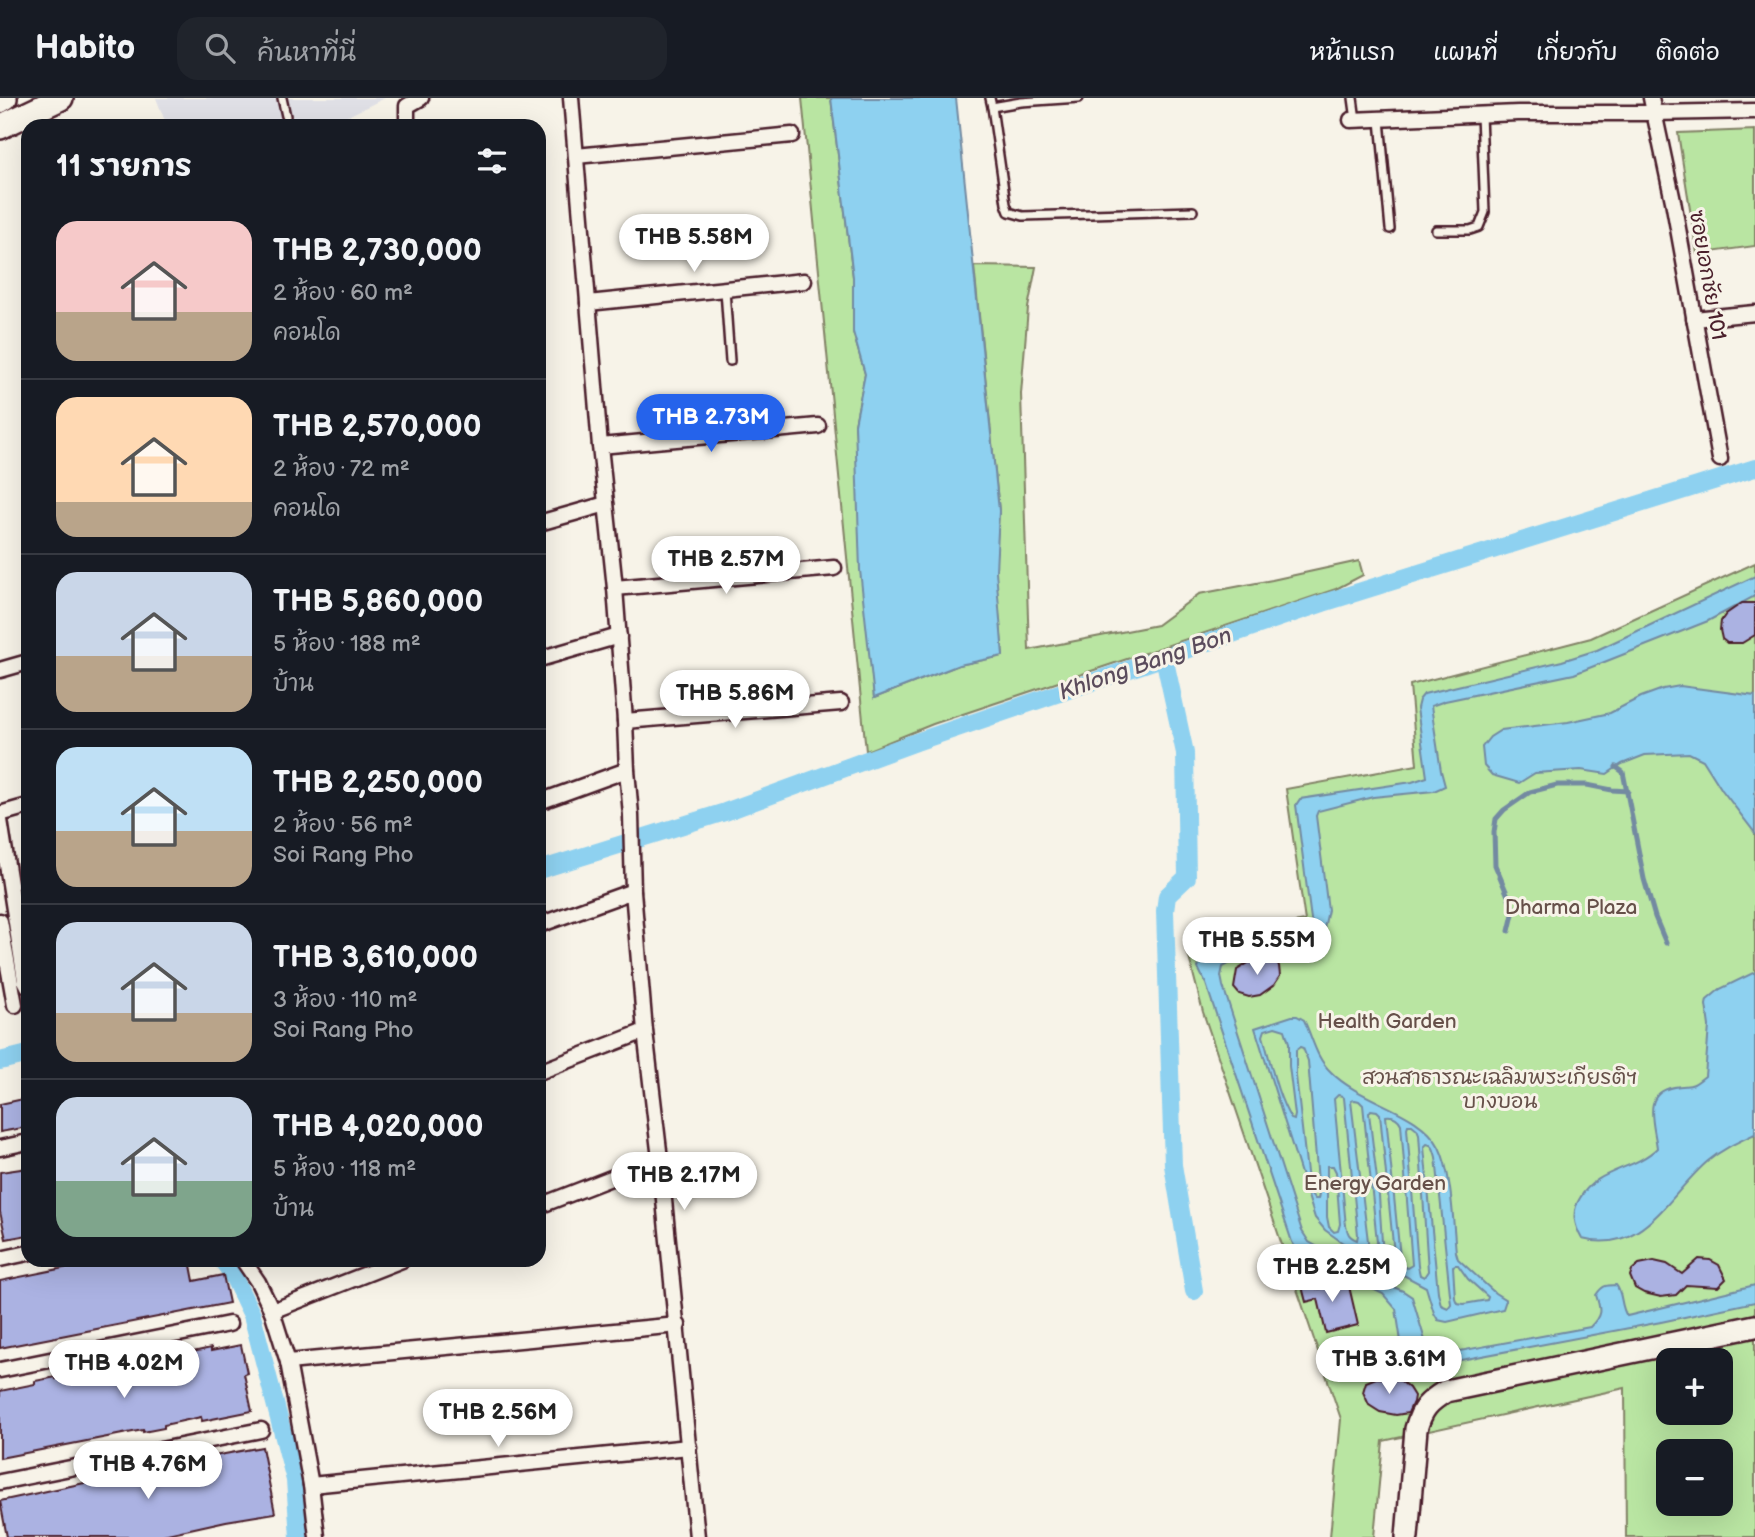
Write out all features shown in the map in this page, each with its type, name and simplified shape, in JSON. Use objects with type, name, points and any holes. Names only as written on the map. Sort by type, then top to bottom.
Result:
[{"type":"main road","points":[[0,101],[5,98]]},
{"type":"main road","points":[[0,127],[61,98]]},
{"type":"street","points":[[407,119],[407,106],[421,98]]},
{"type":"street","points":[[571,98],[619,636],[631,815],[633,891],[645,1031],[678,1325],[697,1537]]},
{"type":"street","name":"ซอยเอกชัย 101","points":[[1651,98],[1673,201],[1720,459]]},
{"type":"street","points":[[1354,120],[1518,113],[1755,111]]},
{"type":"street","points":[[576,156],[792,135]]},
{"type":"street","points":[[588,303],[804,281]]},
{"type":"street","points":[[1694,319],[1755,313]]},
{"type":"street","points":[[600,446],[818,426]]},
{"type":"street","points":[[546,521],[606,504]]},
{"type":"street","points":[[615,588],[834,568]]},
{"type":"street","points":[[546,657],[619,636]]},
{"type":"street","points":[[0,670],[21,664]]},
{"type":"street","points":[[625,721],[841,703]]},
{"type":"street","points":[[546,799],[627,770]]},
{"type":"street","points":[[0,814],[21,808]]},
{"type":"street","points":[[0,820],[21,961]]},
{"type":"street","points":[[546,922],[633,891]]},
{"type":"street","points":[[0,920],[15,1005]]},
{"type":"street","points":[[546,1069],[645,1031]]},
{"type":"street","points":[[0,1147],[21,1143]]},
{"type":"street","points":[[546,1203],[660,1158]]},
{"type":"street","points":[[0,1259],[21,1254]]},
{"type":"street","points":[[248,1267],[272,1311],[288,1362],[311,1485],[317,1537]]},
{"type":"street","points":[[272,1311],[384,1267]]},
{"type":"street","points":[[0,1370],[229,1324]]},
{"type":"street","points":[[288,1362],[678,1325]]},
{"type":"street","points":[[1407,1537],[1416,1429],[1420,1414],[1431,1400],[1446,1391],[1755,1326]]},
{"type":"street","points":[[0,1482],[261,1430]]},
{"type":"street","points":[[311,1485],[689,1447]]},
{"type":"lane","points":[[282,98],[286,116]]},
{"type":"lane","points":[[990,98],[1009,212],[1023,216],[1193,211]]},
{"type":"lane","points":[[992,107],[1079,98]]},
{"type":"lane","points":[[1353,98],[1354,120]]},
{"type":"lane","points":[[1436,230],[1470,230],[1479,227],[1485,212],[1481,115]]},
{"type":"lane","points":[[1380,120],[1390,229]]},
{"type":"lane","points":[[724,289],[730,362]]},
{"type":"shaded area","points":[[156,98],[385,98],[342,119],[164,119]]},
{"type":"green space","points":[[802,98],[831,98],[853,277],[853,332],[865,374],[855,424],[874,698],[959,665],[1003,656],[995,571],[999,511],[974,266],[1036,267],[1028,308],[1021,394],[1029,650],[1157,625],[1199,594],[1359,561],[1363,575],[1336,589],[933,724],[866,751]]},
{"type":"green space","points":[[1755,130],[1755,246],[1697,254],[1678,133]]},
{"type":"green space","name":"สวนสาธารณะเฉลิมพระเกียรติฯ บางบอน","points":[[1755,563],[1755,1537],[1626,1537],[1625,1388],[1383,1441],[1374,1537],[1330,1537],[1341,1419],[1203,1012],[1185,942],[1305,921],[1286,789],[1417,765],[1410,685],[1591,638]]},
{"type":"water","points":[[831,98],[956,98],[999,511],[996,571],[1003,656],[959,665],[874,698],[860,570],[855,424],[865,374],[853,332],[853,277]]},
{"type":"water","points":[[1755,576],[1755,596],[1708,621],[1574,674],[1431,706],[1445,786],[1434,791],[1373,797],[1318,811],[1316,816],[1328,910],[1322,938],[1296,947],[1234,961],[1223,967],[1223,986],[1302,1231],[1309,1242],[1412,1297],[1427,1347],[1433,1356],[1590,1327],[1599,1312],[1596,1295],[1606,1286],[1616,1285],[1627,1316],[1755,1285],[1755,1302],[1410,1368],[1404,1361],[1396,1309],[1383,1294],[1300,1255],[1292,1242],[1206,984],[1198,968],[1201,958],[1312,927],[1296,805],[1300,799],[1412,782],[1427,777],[1417,708],[1424,694],[1597,650]]},
{"type":"water","points":[[1680,686],[1755,696],[1755,833],[1703,760],[1689,753],[1645,755],[1622,764],[1607,774],[1581,770],[1535,773],[1519,783],[1492,775],[1484,766],[1482,747],[1490,737],[1501,730],[1568,722],[1610,713],[1641,697]]},
{"type":"water","points":[[1755,972],[1755,1134],[1708,1161],[1653,1219],[1639,1230],[1604,1242],[1582,1239],[1575,1224],[1575,1213],[1577,1203],[1587,1188],[1657,1148],[1652,1110],[1657,1096],[1664,1090],[1693,1084],[1705,1076],[1709,1026],[1707,1000],[1720,989]]},
{"type":"water","points":[[1292,1016],[1304,1020],[1326,1067],[1343,1083],[1404,1115],[1430,1134],[1439,1147],[1447,1170],[1458,1259],[1506,1300],[1503,1309],[1447,1322],[1438,1320],[1426,1287],[1343,1243],[1325,1230],[1315,1218],[1255,1028]],"holes":[[[1275,1027],[1285,1030],[1289,1043],[1294,1120],[1281,1099],[1263,1036],[1265,1030]],[[1300,1047],[1303,1048],[1308,1061],[1318,1199],[1311,1194],[1308,1181],[1296,1076],[1296,1050]],[[1338,1095],[1344,1098],[1357,1240],[1349,1235],[1334,1099]],[[1355,1100],[1363,1105],[1377,1242],[1372,1249],[1368,1246],[1351,1101]],[[1371,1110],[1380,1114],[1394,1254],[1391,1262],[1383,1257],[1369,1113]],[[1386,1116],[1395,1117],[1401,1124],[1412,1265],[1407,1268],[1402,1266],[1400,1257]],[[1408,1125],[1417,1129],[1419,1134],[1428,1271],[1424,1277],[1420,1275],[1407,1128]],[[1427,1144],[1432,1147],[1436,1157],[1451,1304],[1448,1308],[1441,1305],[1424,1147]],[[1327,1166],[1333,1166],[1336,1172],[1340,1224],[1338,1231],[1334,1232],[1329,1227]],[[1455,1265],[1488,1297],[1487,1300],[1457,1303],[1453,1266]]]},
{"type":"building","points":[[1742,603],[1755,603],[1755,635],[1742,643],[1727,643],[1722,639],[1721,621]]},
{"type":"building","points":[[1260,956],[1275,959],[1280,976],[1274,985],[1260,995],[1249,997],[1239,994],[1234,988],[1237,970]]},
{"type":"building","points":[[21,1100],[21,1128],[0,1132],[0,1104]]},
{"type":"building","points":[[21,1169],[21,1236],[6,1239],[0,1212],[0,1172]]},
{"type":"building","points":[[1699,1259],[1710,1260],[1719,1265],[1726,1279],[1718,1287],[1686,1285],[1676,1295],[1661,1297],[1635,1288],[1630,1276],[1639,1264],[1654,1261],[1667,1264],[1682,1274]]},
{"type":"building","points":[[69,1267],[191,1267],[194,1281],[223,1275],[229,1303],[0,1348],[0,1281]]},
{"type":"building","points":[[1313,1275],[1317,1289],[1348,1282],[1358,1325],[1326,1333],[1318,1299],[1306,1302],[1300,1279]]},
{"type":"building","points":[[241,1345],[252,1411],[202,1421],[201,1417],[164,1425],[164,1428],[0,1458],[0,1391],[35,1384],[35,1381],[158,1358],[157,1354],[178,1349],[179,1355]]},
{"type":"building","points":[[1376,1378],[1401,1381],[1409,1388],[1414,1396],[1408,1413],[1396,1415],[1380,1412],[1369,1405],[1363,1392],[1366,1382]]},
{"type":"building","points":[[262,1447],[275,1513],[154,1537],[7,1537],[0,1501],[89,1482],[88,1480],[110,1478]]},
{"type":"waterway","name":"Khlong Bang Bon","points":[[546,868],[725,812],[916,742],[1323,603],[1755,468]]},
{"type":"waterway","points":[[1164,657],[1185,753],[1187,877],[1167,896],[1165,911],[1173,1165],[1194,1291]]},
{"type":"waterway","points":[[1616,767],[1623,772],[1644,879],[1666,943]]},
{"type":"waterway","points":[[1509,931],[1514,910],[1495,865],[1496,819],[1530,792],[1557,785],[1587,785],[1628,791]]},
{"type":"waterway","name":"Khlong Bang Bon","points":[[0,1061],[21,1056]]},
{"type":"waterway","points":[[227,1267],[252,1315],[295,1480],[299,1537]]},
{"type":"park label","name":"Dharma Plaza","points":[[1571,907]]},
{"type":"park label","name":"Health Garden","points":[[1387,1021]]},
{"type":"park label","name":"Energy Garden","points":[[1375,1183]]}]
